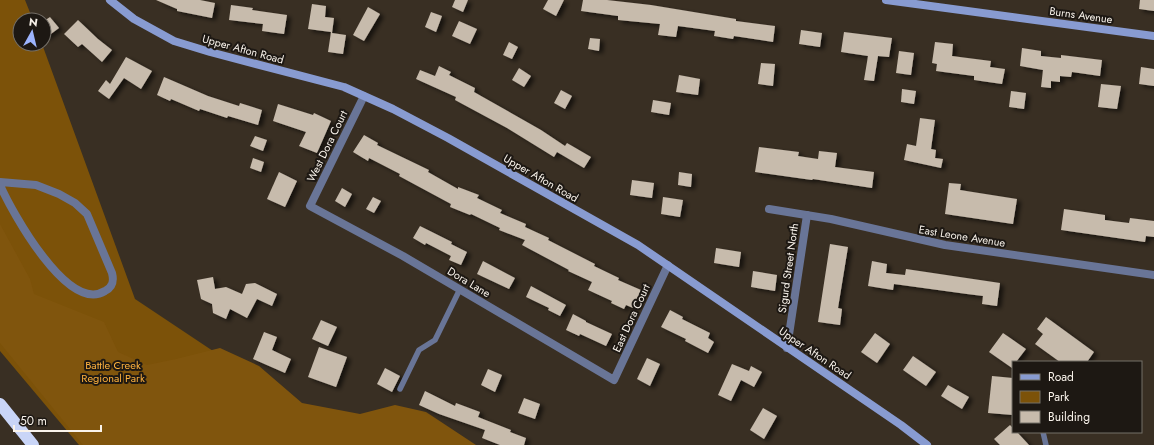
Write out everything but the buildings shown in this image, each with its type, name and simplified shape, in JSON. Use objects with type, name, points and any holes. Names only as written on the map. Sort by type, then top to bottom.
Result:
[{"type":"highway","points":[[0,404],[33,445]]},
{"type":"street","name":"Upper Afton Road","points":[[110,0],[134,19],[174,40],[210,52],[344,87],[393,109],[502,168],[638,245],[927,445]]},
{"type":"street","name":"Burns Avenue","points":[[886,0],[1154,36]]},
{"type":"street","name":"West Dora Court","points":[[310,206],[364,96]]},
{"type":"street","points":[[0,182],[36,185],[59,194],[87,214],[112,273],[114,280],[110,288],[101,294],[89,294],[77,290],[63,280],[35,247],[0,185]]},
{"type":"street","name":"Dora Lane","points":[[310,206],[403,256],[614,380]]},
{"type":"street","name":"East Leone Avenue","points":[[769,208],[831,219],[945,245],[1154,275]]},
{"type":"street","name":"Sigurd Street North","points":[[787,348],[807,215]]},
{"type":"street","name":"East Dora Court","points":[[614,380],[668,265]]},
{"type":"lane","points":[[400,389],[418,350],[435,340],[460,289]]},
{"type":"lane","points":[[1043,433],[1046,445]]},
{"type":"green space","name":"Battle Creek Regional Park","points":[[0,0],[25,0],[30,12],[12,12],[12,52],[45,52],[135,299],[228,361],[257,445],[79,445],[0,351]]},
{"type":"green space","points":[[0,224],[30,279],[34,294],[104,322],[118,352],[147,365],[220,348],[259,366],[302,403],[360,414],[395,405],[426,412],[476,445],[83,445],[0,343]]}]
